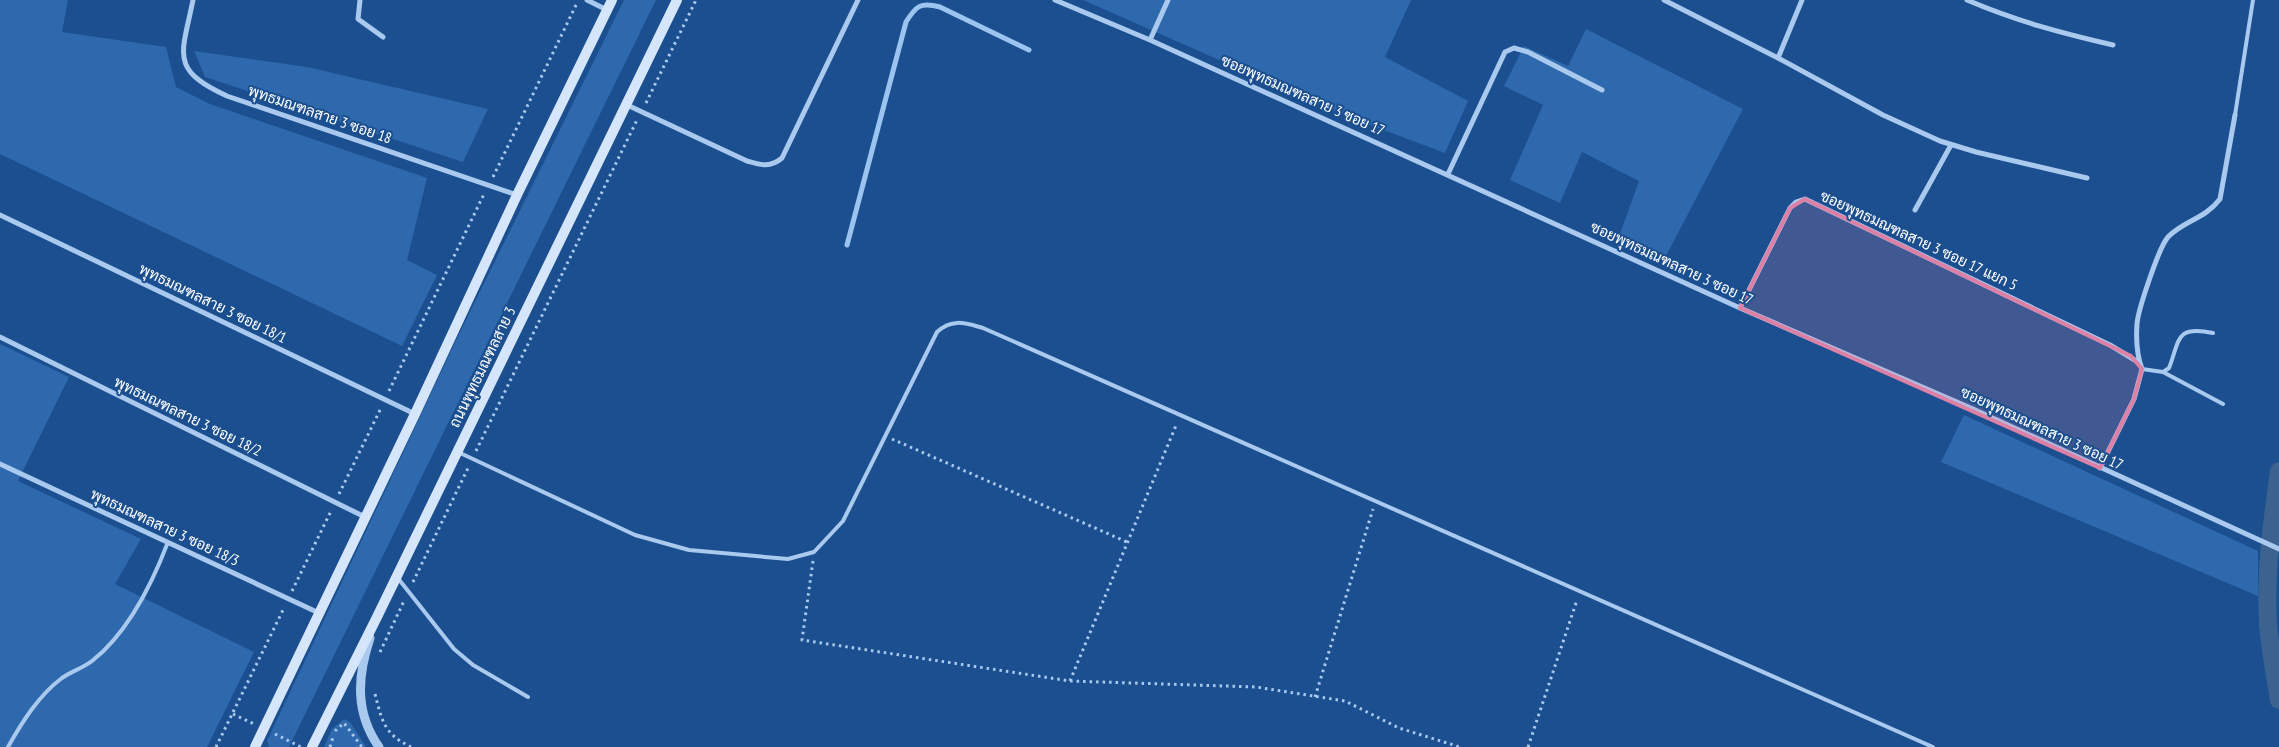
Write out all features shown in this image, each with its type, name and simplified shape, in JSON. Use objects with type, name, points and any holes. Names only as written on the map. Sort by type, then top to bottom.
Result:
[{"type":"main road","points":[[255,747],[415,414],[517,195],[612,0]]},
{"type":"main road","name":"ถนนพุทธมณฑลสาย 3","points":[[312,747],[677,0]]},
{"type":"street","name":"พุทธมณฑลสาย 3 ซอย 18","points":[[193,0],[183,49],[191,74],[205,86],[227,96],[517,195]]},
{"type":"street","points":[[360,0],[358,19],[383,37]]},
{"type":"street","points":[[587,0],[607,10]]},
{"type":"street","points":[[625,104],[747,161],[762,165],[774,164],[782,158],[858,0]]},
{"type":"street","name":"ซอยพุทธมณฑลสาย 3 ซอย 17","points":[[1054,0],[1150,40],[1740,308],[1974,409],[2279,548]]},
{"type":"street","points":[[1150,40],[1168,0]]},
{"type":"street","points":[[1664,0],[1778,58],[1883,115],[1951,144],[1976,152],[2087,178]]},
{"type":"street","points":[[1778,58],[1802,0]]},
{"type":"street","points":[[1967,0],[2007,18],[2054,32],[2113,45]]},
{"type":"street","points":[[1448,174],[1505,52],[1514,48],[1528,52],[1602,90]]},
{"type":"street","points":[[2100,468],[2134,399],[2142,369],[2138,362],[2136,322],[2159,253],[2166,239],[2174,232],[2213,209],[2220,199],[2235,115]]},
{"type":"street","points":[[1915,210],[1951,144]]},
{"type":"street","name":"ซอยพุทธมณฑลสาย 3 ซอย 17 แยก 5","points":[[1740,308],[1790,208],[1796,202],[1805,199],[2110,345],[2138,362]]},
{"type":"street","name":"พุทธมณฑลสาย 3 ซอย 18/1","points":[[0,215],[415,414]]},
{"type":"street","name":"พุทธมณฑลสาย 3 ซอย 18/2","points":[[0,337],[365,517]]},
{"type":"street","name":"พุทธมณฑลสาย 3 ซอย 18/3","points":[[0,464],[319,613]]},
{"type":"street","points":[[377,617],[363,664],[360,704],[371,735],[379,747]]},
{"type":"lane","points":[[2235,115],[2253,0]]},
{"type":"lane","points":[[457,452],[635,535],[689,550],[788,559],[814,552],[844,521],[937,332],[949,323],[958,321],[983,328],[1180,414],[1933,747]]},
{"type":"lane","points":[[2163,372],[2169,368],[2176,342],[2185,333],[2194,329],[2213,333]]},
{"type":"lane","points":[[2142,369],[2163,372],[2223,404]]},
{"type":"lane","points":[[8,747],[22,723],[50,689],[63,678],[92,661],[124,628],[153,580],[168,542]]},
{"type":"lane","points":[[397,576],[408,593],[454,649],[473,665],[528,697]]},
{"type":"path","points":[[216,747],[579,0]]},
{"type":"path","points":[[379,653],[696,0]]},
{"type":"path","points":[[1070,681],[1180,414]]},
{"type":"path","points":[[886,436],[1127,542]]},
{"type":"path","points":[[1315,697],[1375,501]]},
{"type":"path","points":[[814,552],[802,640],[1070,681],[1256,688],[1345,701],[1399,728],[1460,747]]},
{"type":"path","points":[[1528,747],[1580,592]]},
{"type":"path","points":[[373,689],[383,725],[399,741],[411,747]]},
{"type":"path","points":[[330,747],[335,731],[344,723],[362,747]]},
{"type":"highlighted area","points":[[1805,199],[2131,356],[2142,369],[2134,399],[2100,468],[1740,308],[1790,208]]},
{"type":"shaded area","points":[[0,0],[68,0],[62,32],[166,47],[176,87],[210,104],[427,178],[407,260],[437,275],[402,346],[0,154]]},
{"type":"shaded area","points":[[624,0],[656,0],[289,747],[269,747],[267,741],[459,334]]},
{"type":"shaded area","points":[[1083,0],[1411,0],[1385,57],[1468,101],[1445,153],[1349,117]]},
{"type":"shaded area","points":[[1586,29],[1743,109],[1666,256],[1620,234],[1639,181],[1582,152],[1560,203],[1510,180],[1543,105],[1504,86],[1524,46],[1568,66]]},
{"type":"shaded area","points":[[194,51],[307,67],[488,109],[463,162],[205,77]]},
{"type":"shaded area","points":[[0,344],[69,377],[18,481],[141,539],[115,584],[254,652],[207,747],[0,747]]},
{"type":"shaded area","points":[[1964,415],[2258,551],[2258,596],[1941,462]]},
{"type":"shaded area","points":[[344,719],[350,722],[366,747],[324,747],[332,729]]},
{"type":"waterway","points":[[847,245],[906,22],[913,12],[923,5],[940,7],[1029,50]]},
{"type":"waterway","points":[[2279,471],[2267,586],[2268,624],[2279,700]]}]
